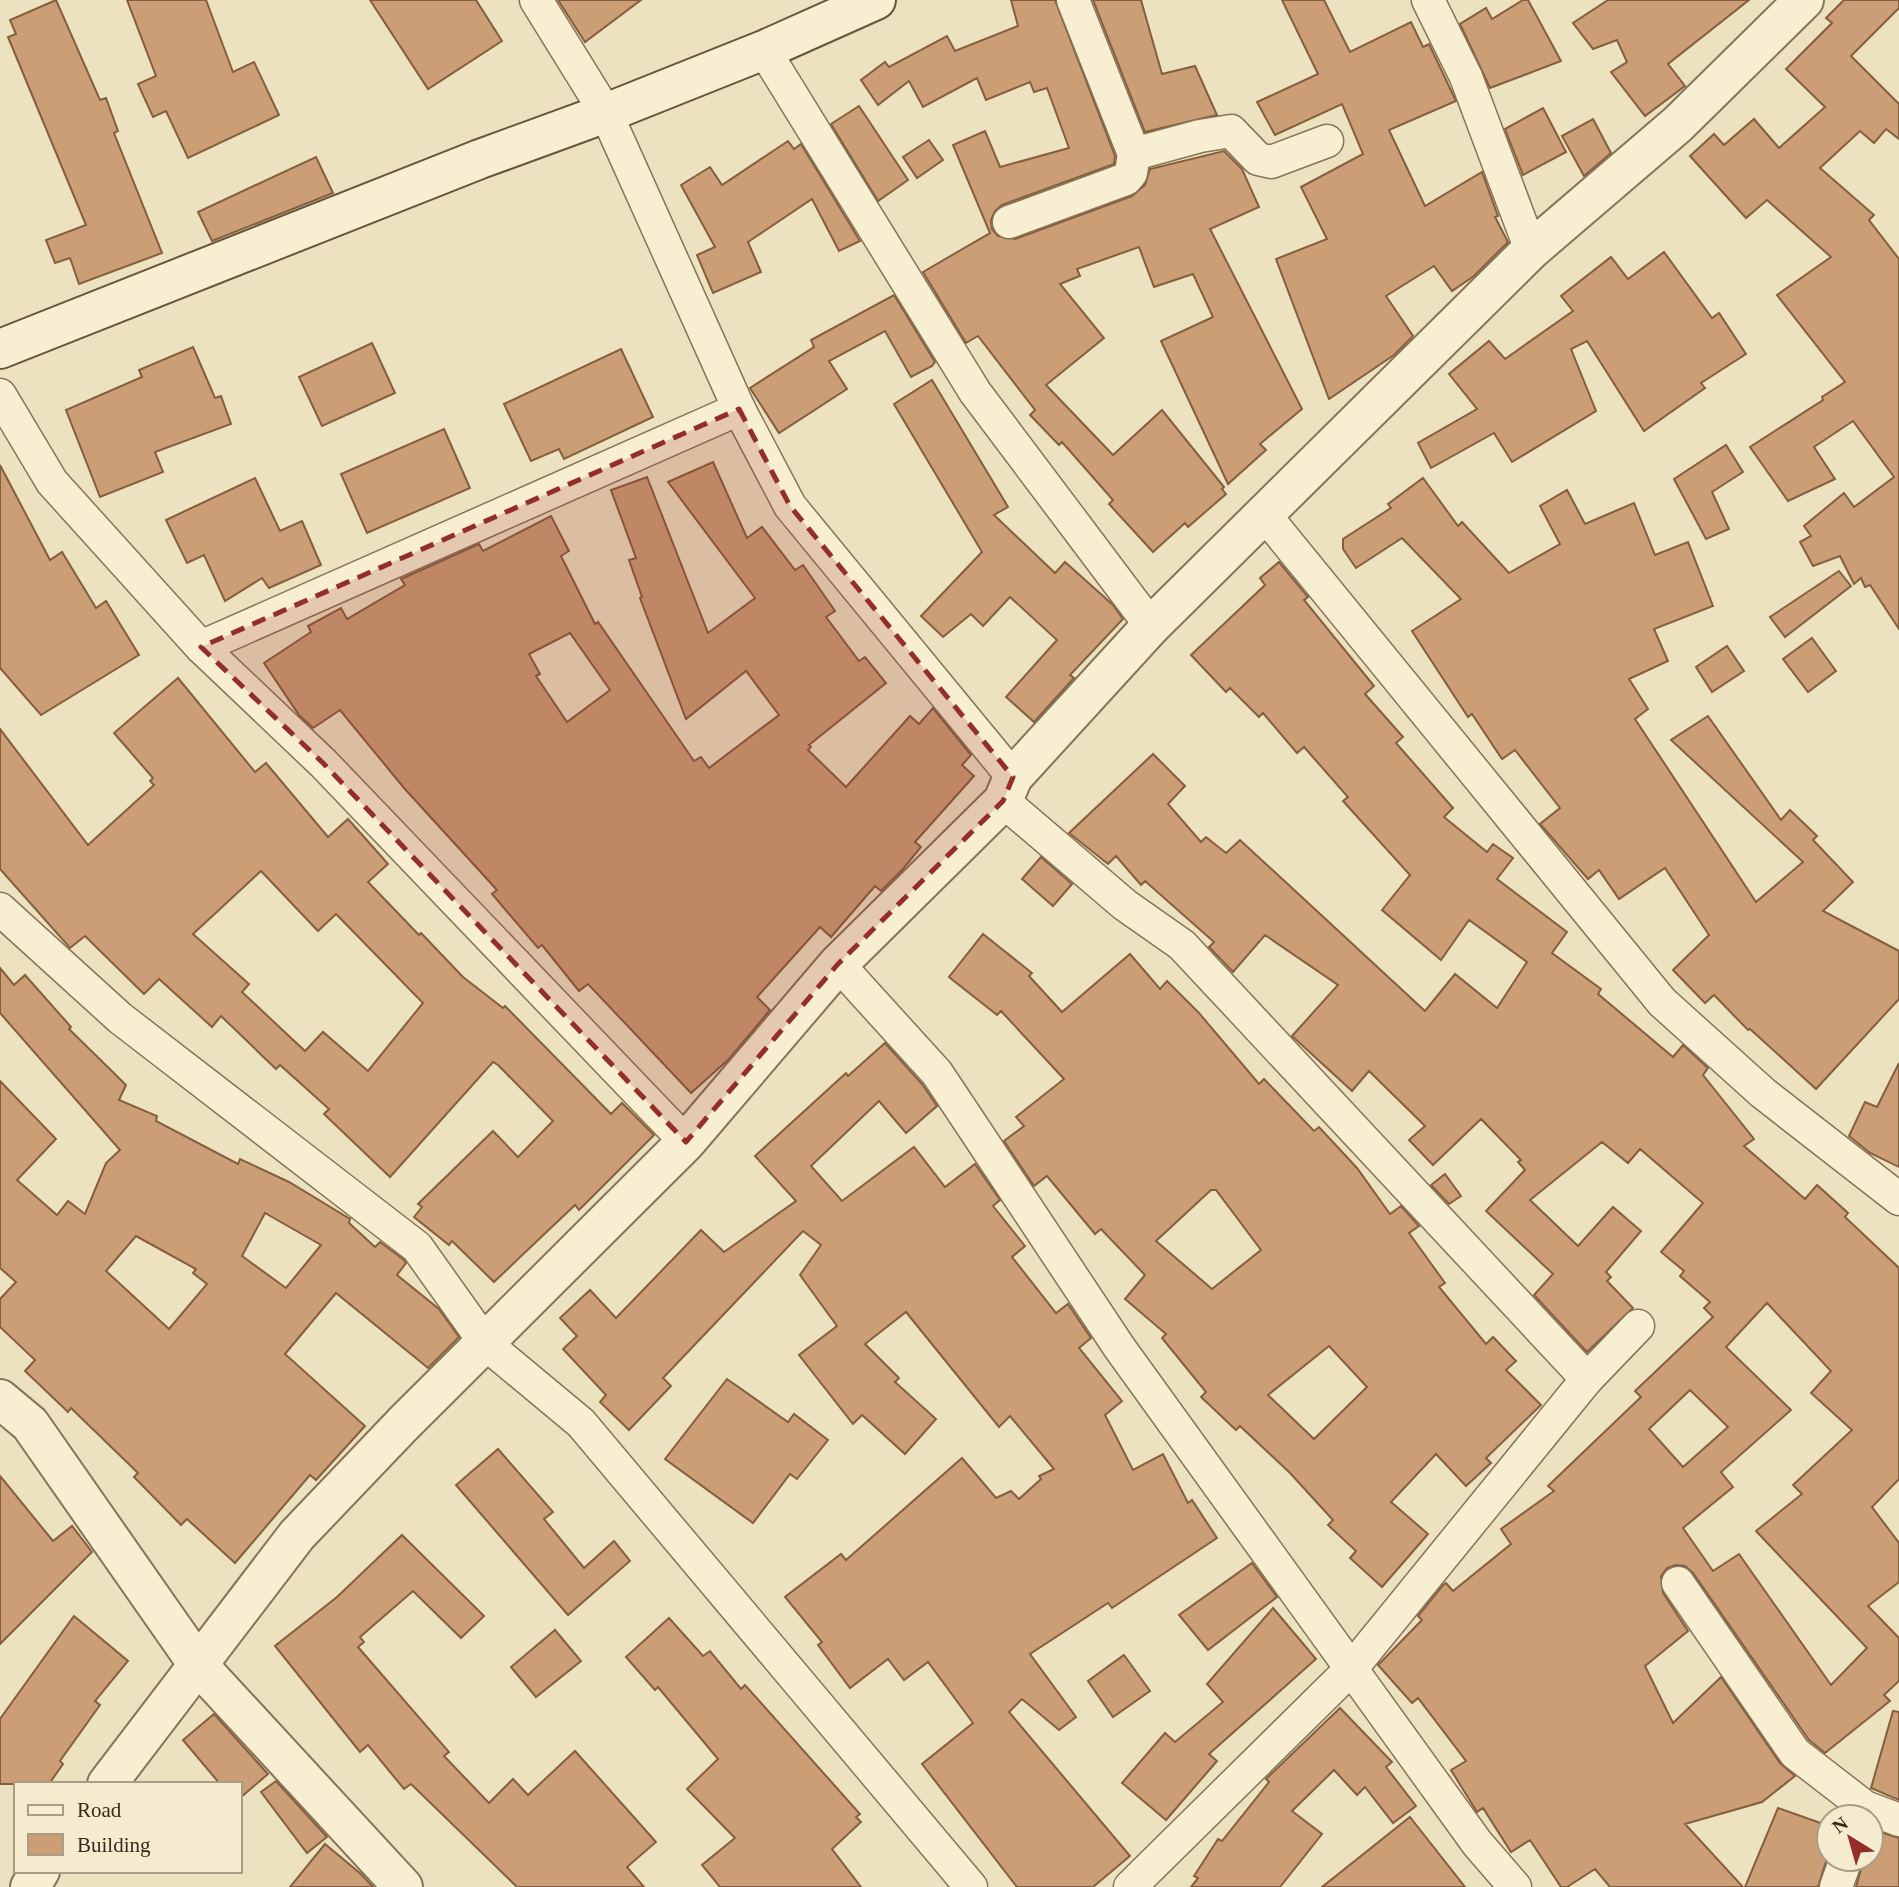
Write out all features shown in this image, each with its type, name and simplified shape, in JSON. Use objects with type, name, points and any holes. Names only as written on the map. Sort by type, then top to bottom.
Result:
[{"type":"street","points":[[536,0],[606,113],[739,410],[789,506],[1008,789],[1125,905],[1182,945],[1587,1379]]},
{"type":"street","points":[[0,349],[480,159],[606,113],[764,50],[876,0]]},
{"type":"street","points":[[1009,222],[1126,179],[1131,173],[1134,154],[1073,0]]},
{"type":"street","points":[[1428,0],[1466,77],[1531,250]]},
{"type":"street","points":[[109,1782],[297,1535],[403,1424],[685,1143],[838,964],[1008,789],[1151,626],[1531,250],[1678,124],[1804,0]]},
{"type":"street","points":[[764,50],[975,392],[1151,626]]},
{"type":"street","points":[[1134,154],[1200,135],[1231,131],[1258,159],[1271,162],[1327,141]]},
{"type":"street","points":[[0,395],[52,482],[201,647],[323,762],[685,1143]]},
{"type":"street","points":[[201,647],[739,410]]},
{"type":"street","points":[[1264,514],[1662,1002],[1763,1093],[1899,1199]]},
{"type":"street","points":[[0,909],[120,1018],[417,1247],[486,1344],[582,1423],[971,1887]]},
{"type":"street","points":[[838,964],[937,1073],[1119,1347],[1477,1843],[1515,1887]]},
{"type":"street","points":[[1129,1887],[1352,1668],[1587,1379],[1638,1326]]},
{"type":"street","points":[[0,1399],[30,1424],[199,1666],[402,1887]]},
{"type":"street","points":[[1678,1583],[1794,1753],[1852,1803]]},
{"type":"highlighted area","points":[[739,409],[790,506],[1013,777],[1003,801],[838,964],[686,1142],[323,763],[201,647]]},
{"type":"building","points":[[56,0],[100,100],[106,98],[118,131],[114,133],[162,253],[79,284],[70,258],[55,263],[46,240],[86,225],[8,37],[16,34],[10,20]]},
{"type":"building","points":[[127,0],[206,0],[233,72],[254,62],[279,115],[188,158],[166,111],[153,117],[138,84],[156,76]]},
{"type":"building","points":[[370,0],[476,0],[502,41],[428,89]]},
{"type":"building","points":[[558,0],[641,0],[585,42]]},
{"type":"building","points":[[1011,0],[1055,0],[1115,156],[1114,164],[1002,205],[991,220],[992,229],[998,236],[1015,239],[1132,196],[1145,185],[1150,169],[1224,151],[1242,169],[1259,207],[1210,229],[1302,409],[1260,444],[1266,450],[1228,484],[1161,341],[1213,317],[1193,274],[1154,287],[1139,247],[1077,269],[1080,276],[1060,284],[1104,338],[1046,385],[1113,455],[1162,410],[1224,487],[1222,489],[1226,494],[1188,527],[1185,523],[1153,552],[1109,504],[1113,500],[1062,442],[1059,445],[1030,415],[1035,410],[978,336],[966,343],[923,272],[990,233],[953,145],[985,131],[1000,167],[1069,148],[1047,88],[1034,92],[1030,82],[986,100],[977,78],[923,107],[909,81],[878,105],[861,80],[885,62],[889,67],[947,36],[955,51],[1018,26]]},
{"type":"building","points":[[1093,0],[1141,0],[1162,74],[1195,66],[1217,115],[1145,132]]},
{"type":"building","points":[[1282,0],[1324,0],[1350,52],[1411,22],[1423,47],[1429,44],[1456,101],[1389,130],[1425,206],[1482,172],[1498,216],[1495,217],[1508,242],[1474,276],[1452,291],[1434,266],[1386,296],[1413,336],[1394,355],[1329,399],[1276,259],[1327,239],[1301,187],[1363,154],[1342,104],[1275,135],[1257,102],[1318,74]]},
{"type":"building","points":[[1523,0],[1528,0],[1561,61],[1490,88],[1460,24],[1486,8],[1492,19]]},
{"type":"building","points":[[1608,0],[1749,0],[1668,64],[1685,86],[1645,116],[1611,72],[1627,62],[1617,40],[1593,49],[1573,23]]},
{"type":"building","points":[[1844,0],[1899,0],[1899,8],[1851,56],[1899,104],[1899,139],[1886,129],[1874,143],[1860,131],[1820,168],[1874,215],[1869,220],[1899,259],[1899,629],[1870,585],[1865,587],[1861,578],[1854,584],[1840,556],[1813,566],[1800,542],[1811,536],[1804,526],[1844,493],[1854,507],[1894,477],[1853,421],[1814,447],[1835,479],[1788,501],[1750,447],[1823,400],[1822,397],[1845,382],[1777,295],[1831,257],[1767,200],[1746,218],[1690,156],[1714,134],[1724,145],[1754,119],[1779,148],[1825,107],[1786,69],[1832,23],[1826,18]]},
{"type":"building","points":[[859,106],[908,180],[878,201],[831,124]]},
{"type":"building","points":[[1543,108],[1566,152],[1523,175],[1505,129]]},
{"type":"building","points":[[1593,119],[1611,153],[1584,176],[1562,136]]},
{"type":"building","points":[[929,140],[943,160],[917,178],[903,157]]},
{"type":"building","points":[[788,141],[794,149],[801,144],[860,241],[839,251],[812,199],[748,242],[761,272],[713,293],[697,255],[715,247],[681,185],[710,167],[722,185]]},
{"type":"building","points":[[316,157],[333,193],[212,241],[198,212]]},
{"type":"building","points":[[1664,252],[1712,318],[1719,313],[1746,354],[1701,383],[1705,388],[1644,431],[1587,341],[1571,349],[1596,411],[1512,462],[1494,433],[1431,468],[1418,443],[1477,409],[1449,374],[1489,341],[1505,359],[1573,311],[1561,296],[1611,257],[1628,279]]},
{"type":"building","points":[[894,295],[935,362],[932,366],[911,377],[885,331],[829,361],[847,389],[779,433],[750,388],[814,347],[811,340]]},
{"type":"building","points":[[372,343],[395,393],[322,426],[299,377]]},
{"type":"building","points":[[193,347],[215,398],[221,396],[231,424],[155,452],[163,472],[100,497],[66,410],[142,377],[139,370]]},
{"type":"building","points":[[621,349],[653,417],[564,459],[559,449],[531,461],[504,404]]},
{"type":"building","points":[[932,380],[1008,507],[994,515],[1055,573],[1065,562],[1113,605],[1123,619],[1070,675],[1074,678],[1034,722],[1006,697],[1057,640],[1010,597],[983,626],[971,614],[943,637],[921,616],[982,552],[894,404]]},
{"type":"building","points":[[444,429],[470,488],[367,533],[341,474]]},
{"type":"building","points":[[1726,445],[1743,472],[1712,492],[1729,529],[1706,539],[1674,479]]},
{"type":"building","points":[[713,462],[747,538],[762,527],[795,570],[803,565],[835,611],[826,617],[859,661],[865,657],[886,683],[809,745],[811,747],[808,750],[846,787],[910,716],[919,724],[933,708],[971,755],[962,765],[974,776],[915,842],[921,847],[903,869],[881,891],[875,886],[831,937],[820,927],[757,997],[770,1010],[729,1059],[691,1093],[588,984],[579,991],[542,945],[538,948],[492,894],[497,890],[404,788],[340,710],[313,728],[299,715],[264,663],[311,632],[308,626],[341,608],[347,619],[405,585],[401,579],[479,544],[483,551],[551,516],[569,551],[561,556],[595,624],[598,622],[694,761],[701,757],[709,768],[779,715],[746,671],[686,719],[640,598],[642,597],[629,560],[636,558],[611,490],[647,477],[708,633],[755,598],[668,482]],"holes":[[[570,633],[610,690],[567,722],[536,676],[540,674],[529,654]]]},
{"type":"building","points":[[0,465],[50,560],[62,552],[96,608],[106,601],[139,655],[41,715],[0,668]]},
{"type":"building","points":[[255,478],[280,531],[302,521],[321,565],[269,588],[262,578],[225,601],[204,555],[187,563],[166,520]]},
{"type":"building","points":[[1423,478],[1458,526],[1462,522],[1509,573],[1560,544],[1540,506],[1567,490],[1585,524],[1634,503],[1655,555],[1688,542],[1713,606],[1654,629],[1668,661],[1629,679],[1648,709],[1635,719],[1756,902],[1803,862],[1671,740],[1708,716],[1781,820],[1790,810],[1817,836],[1813,840],[1853,882],[1823,911],[1899,951],[1899,999],[1816,1089],[1748,1030],[1714,995],[1705,1003],[1673,970],[1709,935],[1665,868],[1619,899],[1599,870],[1588,879],[1540,824],[1560,808],[1515,750],[1502,759],[1472,714],[1468,717],[1412,631],[1461,599],[1402,538],[1356,568],[1343,549],[1343,539],[1391,508],[1388,504]]},
{"type":"building","points":[[1279,562],[1308,597],[1304,600],[1374,686],[1365,694],[1403,737],[1396,743],[1453,808],[1444,817],[1487,852],[1493,844],[1513,858],[1497,879],[1567,932],[1552,953],[1601,989],[1598,994],[1673,1057],[1683,1045],[1708,1068],[1703,1075],[1754,1139],[1744,1146],[1805,1199],[1817,1185],[1848,1213],[1845,1217],[1899,1268],[1899,1479],[1872,1507],[1899,1543],[1899,1582],[1868,1606],[1899,1638],[1899,1681],[1884,1695],[1890,1701],[1825,1753],[1809,1740],[1693,1573],[1685,1566],[1676,1565],[1667,1568],[1661,1576],[1663,1593],[1688,1631],[1645,1666],[1673,1723],[1721,1677],[1780,1763],[1795,1776],[1762,1802],[1685,1824],[1743,1887],[1610,1887],[1595,1869],[1567,1887],[1561,1887],[1530,1840],[1511,1852],[1483,1808],[1477,1812],[1451,1770],[1466,1761],[1418,1698],[1412,1703],[1378,1665],[1422,1620],[1418,1616],[1443,1585],[1446,1583],[1453,1591],[1511,1544],[1501,1529],[1554,1491],[1548,1486],[1641,1397],[1635,1391],[1713,1317],[1704,1308],[1710,1302],[1680,1276],[1684,1271],[1661,1252],[1703,1203],[1640,1149],[1628,1163],[1602,1142],[1530,1200],[1578,1246],[1613,1207],[1641,1231],[1606,1272],[1611,1277],[1607,1281],[1633,1308],[1587,1352],[1534,1295],[1553,1274],[1486,1211],[1525,1170],[1518,1162],[1521,1160],[1481,1119],[1433,1165],[1409,1140],[1425,1126],[1369,1071],[1352,1091],[1292,1036],[1338,985],[1265,935],[1233,972],[1209,947],[1214,942],[1145,881],[1141,885],[1116,856],[1108,864],[1069,833],[1153,754],[1185,786],[1168,804],[1201,842],[1206,837],[1226,853],[1240,840],[1425,1011],[1455,974],[1497,1008],[1527,962],[1469,920],[1441,960],[1382,910],[1410,875],[1343,801],[1348,797],[1304,747],[1297,753],[1263,713],[1259,717],[1230,688],[1226,692],[1191,655],[1265,585],[1260,578]],"holes":[[[1767,1303],[1831,1371],[1811,1393],[1852,1430],[1793,1485],[1802,1494],[1756,1531],[1867,1648],[1831,1685],[1739,1554],[1713,1571],[1683,1528],[1733,1487],[1721,1472],[1791,1410],[1726,1347]],[[1690,1390],[1728,1427],[1683,1467],[1649,1429]]]},
{"type":"building","points":[[1839,571],[1851,586],[1785,637],[1770,617]]},
{"type":"building","points":[[1812,638],[1836,671],[1808,692],[1783,659]]},
{"type":"building","points":[[1727,646],[1744,671],[1712,692],[1696,667]]},
{"type":"building","points":[[178,678],[255,772],[266,763],[328,837],[348,819],[388,864],[368,882],[419,935],[421,933],[463,977],[503,1008],[505,1006],[611,1114],[622,1103],[654,1135],[579,1210],[575,1205],[494,1282],[452,1241],[449,1245],[414,1217],[422,1207],[418,1204],[493,1131],[518,1157],[553,1121],[498,1065],[493,1062],[390,1177],[324,1114],[329,1109],[280,1065],[276,1069],[221,1016],[212,1027],[159,979],[144,994],[85,936],[70,948],[0,869],[0,729],[88,845],[154,785],[150,781],[153,778],[114,733]],"holes":[[[261,871],[318,931],[336,914],[423,1003],[368,1071],[323,1032],[305,1051],[242,992],[249,984],[193,934]]]},
{"type":"building","points":[[1041,857],[1072,884],[1053,906],[1022,879]]},
{"type":"building","points":[[983,934],[1032,973],[1029,976],[1062,1012],[1130,954],[1160,989],[1167,981],[1199,1013],[1259,1084],[1264,1079],[1314,1131],[1319,1127],[1357,1168],[1390,1214],[1401,1206],[1419,1226],[1409,1233],[1445,1283],[1439,1287],[1486,1344],[1493,1337],[1516,1361],[1506,1370],[1541,1405],[1486,1458],[1491,1463],[1466,1486],[1436,1454],[1391,1502],[1428,1534],[1382,1587],[1350,1558],[1356,1551],[1328,1525],[1333,1520],[1290,1473],[1240,1426],[1236,1430],[1201,1397],[1206,1392],[1162,1338],[1166,1334],[1125,1299],[1145,1275],[1101,1229],[1095,1234],[1047,1176],[1034,1186],[1004,1141],[1024,1126],[1016,1117],[1064,1079],[1001,1011],[997,1015],[949,977]],"holes":[[[1211,1190],[1216,1190],[1261,1250],[1212,1289],[1156,1241]],[[1329,1346],[1367,1387],[1314,1439],[1268,1395]]]},
{"type":"building","points":[[0,968],[14,985],[25,975],[71,1027],[69,1029],[126,1085],[119,1100],[157,1116],[156,1121],[238,1164],[240,1159],[289,1182],[350,1219],[349,1223],[375,1247],[380,1242],[404,1260],[406,1263],[397,1275],[439,1309],[459,1337],[428,1368],[336,1293],[285,1354],[365,1426],[316,1480],[310,1475],[235,1563],[187,1519],[181,1525],[134,1477],[138,1473],[71,1408],[68,1412],[25,1371],[35,1360],[0,1327],[0,1299],[16,1282],[0,1268],[0,1081],[56,1139],[17,1180],[57,1215],[68,1201],[85,1214],[106,1163],[120,1150],[0,1013]],"holes":[[[265,1213],[321,1245],[286,1288],[242,1256]],[[136,1236],[196,1269],[193,1273],[207,1284],[169,1329],[106,1271]]]},
{"type":"building","points":[[885,1043],[922,1084],[937,1106],[906,1133],[879,1101],[811,1166],[842,1201],[914,1147],[945,1187],[975,1164],[1000,1200],[993,1206],[1025,1246],[1012,1257],[1056,1313],[1068,1304],[1091,1338],[1079,1348],[1122,1401],[1105,1415],[1133,1470],[1163,1454],[1188,1503],[1192,1500],[1217,1538],[1112,1608],[1108,1603],[1030,1654],[1076,1717],[1059,1730],[1022,1699],[1009,1712],[1130,1856],[1093,1887],[1017,1887],[922,1764],[973,1723],[928,1662],[904,1680],[888,1659],[850,1688],[818,1645],[822,1642],[785,1597],[841,1554],[846,1560],[962,1458],[996,1498],[1011,1491],[1019,1499],[1041,1479],[1039,1476],[1054,1469],[1010,1416],[999,1427],[906,1312],[865,1344],[899,1378],[895,1382],[936,1419],[905,1454],[862,1415],[853,1424],[799,1355],[837,1326],[800,1275],[821,1245],[803,1231],[663,1378],[671,1386],[629,1430],[600,1402],[606,1395],[563,1349],[577,1336],[560,1318],[590,1290],[616,1318],[701,1230],[724,1252],[796,1201],[755,1156],[846,1073],[848,1076]]},
{"type":"building","points":[[1899,1063],[1899,1167],[1870,1153],[1849,1136],[1865,1102],[1877,1107]]},
{"type":"building","points":[[1445,1174],[1461,1196],[1449,1204],[1431,1185]]},
{"type":"building","points":[[727,1379],[788,1422],[794,1414],[828,1440],[797,1479],[790,1474],[753,1523],[665,1459]]},
{"type":"building","points":[[498,1449],[553,1512],[544,1519],[584,1568],[614,1541],[630,1561],[568,1615],[456,1485]]},
{"type":"building","points":[[0,1476],[53,1541],[72,1526],[92,1552],[0,1644]]},
{"type":"building","points":[[402,1535],[484,1616],[461,1638],[413,1591],[360,1637],[364,1642],[358,1647],[449,1752],[444,1756],[489,1803],[513,1779],[528,1795],[575,1751],[656,1842],[627,1867],[644,1887],[517,1887],[411,1784],[404,1789],[368,1745],[360,1752],[275,1646],[337,1597]]},
{"type":"building","points":[[1252,1563],[1277,1597],[1208,1650],[1179,1615]]},
{"type":"building","points":[[1273,1608],[1316,1659],[1209,1754],[1217,1761],[1166,1820],[1122,1783],[1165,1733],[1175,1742],[1223,1702],[1207,1684]]},
{"type":"building","points":[[74,1616],[128,1661],[95,1701],[100,1705],[60,1761],[63,1764],[50,1782],[0,1784],[0,1719]]},
{"type":"building","points":[[669,1618],[703,1656],[710,1651],[741,1689],[745,1685],[860,1814],[856,1817],[861,1822],[832,1849],[861,1887],[720,1887],[702,1865],[735,1838],[687,1789],[718,1759],[658,1687],[655,1690],[626,1657]]},
{"type":"building","points":[[555,1630],[581,1661],[536,1697],[511,1667]]},
{"type":"building","points":[[1124,1655],[1150,1691],[1113,1717],[1088,1681]]},
{"type":"building","points":[[1340,1708],[1392,1762],[1386,1767],[1416,1806],[1393,1823],[1365,1787],[1357,1795],[1334,1770],[1292,1811],[1322,1834],[1280,1887],[1191,1887],[1198,1878],[1194,1876],[1218,1839],[1222,1841],[1269,1782],[1266,1779]]},
{"type":"building","points":[[1893,1711],[1899,1712],[1899,1800],[1871,1788]]},
{"type":"building","points":[[214,1714],[268,1774],[242,1796],[242,1782],[218,1782],[183,1740]]},
{"type":"building","points":[[276,1781],[327,1837],[307,1853],[261,1792]]},
{"type":"building","points":[[1778,1808],[1815,1821],[1815,1873],[1822,1873],[1818,1887],[1745,1887]]},
{"type":"building","points":[[1410,1817],[1465,1887],[1322,1887]]},
{"type":"building","points":[[1885,1834],[1899,1838],[1899,1887],[1856,1887],[1860,1873],[1885,1873]]},
{"type":"building","points":[[325,1844],[361,1874],[373,1887],[290,1887]]}]
